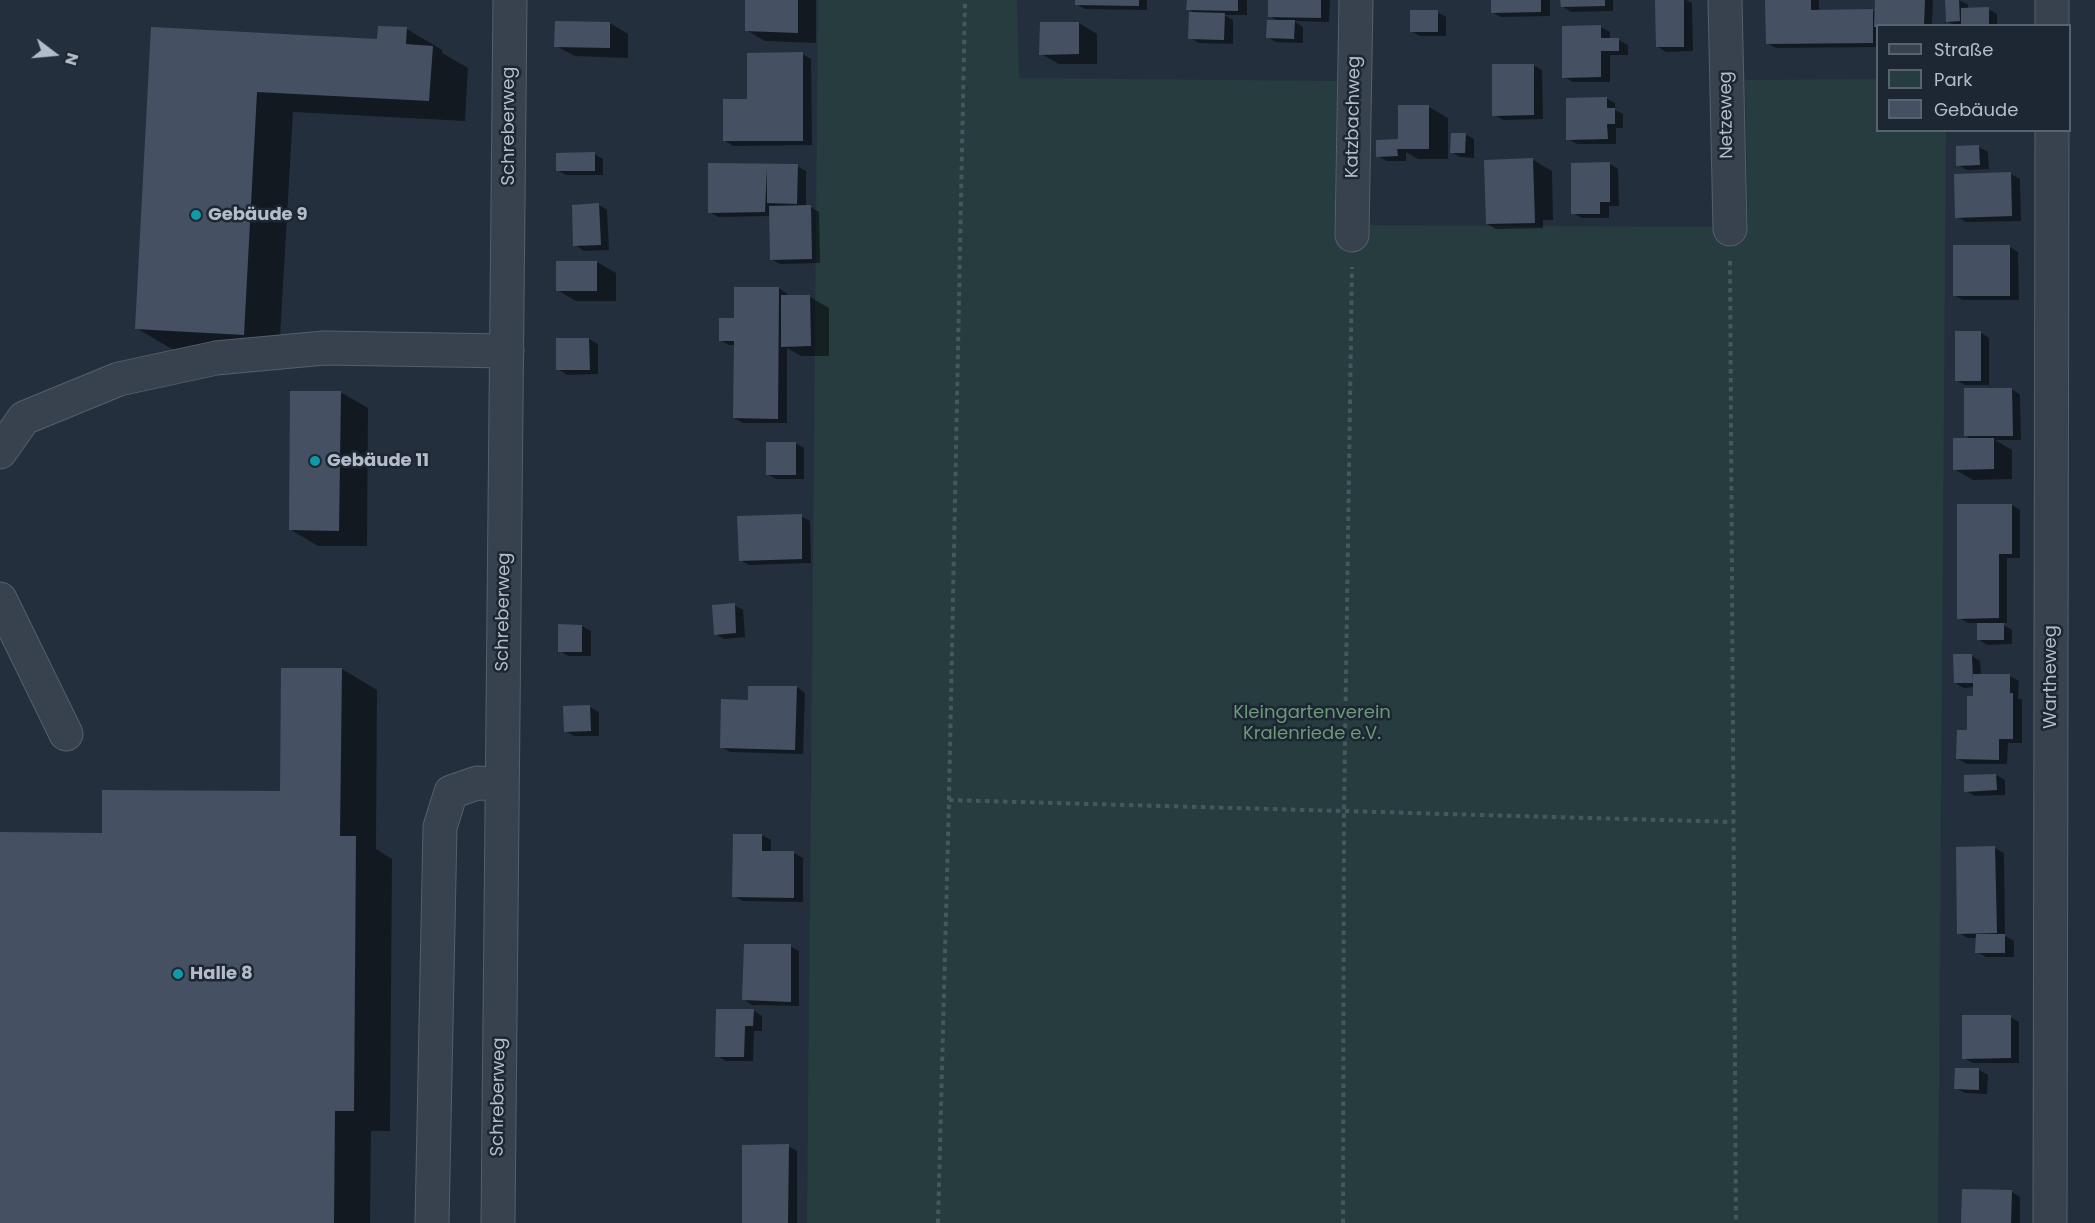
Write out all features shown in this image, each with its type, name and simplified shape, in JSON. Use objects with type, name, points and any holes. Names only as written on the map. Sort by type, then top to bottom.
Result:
[{"type":"street","name":"Schreberweg","points":[[498,1223],[510,0]]},
{"type":"street","name":"Katzbachweg","points":[[1352,235],[1356,0]]},
{"type":"street","name":"Netzeweg","points":[[1725,0],[1730,229]]},
{"type":"street","points":[[2052,0],[2052,24]]},
{"type":"street","name":"Wartheweg","points":[[2050,1223],[2052,132]]},
{"type":"street","points":[[0,452],[12,414],[119,379],[216,358],[324,348],[507,351]]},
{"type":"street","points":[[0,599],[66,734]]},
{"type":"street","points":[[432,1223],[440,827],[451,792],[477,783],[502,784]]},
{"type":"path","points":[[938,1223],[949,800],[964,0]]},
{"type":"path","points":[[1730,229],[1736,1223]]},
{"type":"path","points":[[1343,1223],[1344,812],[1352,235]]},
{"type":"path","points":[[949,800],[1733,822]]},
{"type":"green space","name":"Kleingartenverein Kralenriede e.V.","points":[[818,0],[1017,0],[1019,78],[1337,81],[1335,225],[1748,227],[1745,80],[1876,79],[1876,132],[1946,132],[1938,1223],[807,1223]]},
{"type":"building","points":[[745,0],[798,0],[798,33],[745,31]]},
{"type":"building","points":[[1075,0],[1139,0],[1139,6],[1075,5]]},
{"type":"building","points":[[1187,0],[1238,0],[1238,11],[1186,10]]},
{"type":"building","points":[[1268,0],[1321,0],[1321,18],[1268,17]]},
{"type":"building","points":[[1491,0],[1541,0],[1541,12],[1491,13]]},
{"type":"building","points":[[1560,0],[1605,0],[1605,6],[1561,7]]},
{"type":"building","points":[[1655,0],[1684,0],[1684,47],[1656,47]]},
{"type":"building","points":[[1765,0],[1811,0],[1811,10],[1873,9],[1873,43],[1766,44]]},
{"type":"building","points":[[1875,0],[1925,0],[1924,24],[1876,24],[1874,27]]},
{"type":"building","points":[[1945,0],[1959,0],[1960,21],[1946,22]]},
{"type":"building","points":[[1989,7],[1989,24],[1961,24],[1961,8]]},
{"type":"building","points":[[1410,10],[1438,10],[1438,32],[1410,32]]},
{"type":"building","points":[[1189,12],[1225,13],[1224,40],[1188,39]]},
{"type":"building","points":[[1267,20],[1295,20],[1294,39],[1266,38]]},
{"type":"building","points":[[555,21],[610,22],[610,48],[554,47]]},
{"type":"building","points":[[1040,22],[1079,22],[1079,54],[1039,55]]},
{"type":"building","points":[[1601,25],[1601,38],[1619,38],[1619,51],[1601,51],[1601,77],[1562,78],[1562,26]]},
{"type":"building","name":"Gebäude 9","points":[[378,26],[407,27],[406,44],[433,46],[429,101],[257,92],[244,335],[135,329],[151,27],[377,39]]},
{"type":"building","points":[[803,52],[803,141],[723,141],[723,99],[747,99],[747,53]]},
{"type":"building","points":[[1492,64],[1534,64],[1534,115],[1492,116]]},
{"type":"building","points":[[1607,97],[1607,108],[1615,108],[1615,124],[1607,124],[1608,139],[1566,140],[1566,98]]},
{"type":"building","points":[[1398,105],[1429,105],[1429,149],[1397,149],[1398,156],[1376,157],[1376,140],[1398,139]]},
{"type":"building","points":[[1451,133],[1466,133],[1465,153],[1450,153]]},
{"type":"building","points":[[1979,145],[1980,165],[1956,166],[1956,146]]},
{"type":"building","points":[[595,152],[595,171],[556,171],[556,153]]},
{"type":"building","points":[[1533,158],[1535,223],[1486,224],[1484,160]]},
{"type":"building","points":[[1610,162],[1610,202],[1600,202],[1600,214],[1571,214],[1571,163]]},
{"type":"building","points":[[708,163],[798,164],[797,204],[767,203],[767,167],[765,212],[708,213]]},
{"type":"building","points":[[2011,172],[2012,216],[1955,218],[1954,174]]},
{"type":"building","points":[[599,203],[601,245],[573,246],[572,205]]},
{"type":"building","points":[[811,205],[812,259],[770,260],[769,206]]},
{"type":"building","points":[[1953,245],[2010,245],[2010,296],[1953,296]]},
{"type":"building","points":[[556,261],[597,261],[597,291],[556,291]]},
{"type":"building","points":[[734,287],[779,287],[778,419],[733,418],[734,341],[719,341],[719,318],[734,318]]},
{"type":"building","points":[[781,295],[810,295],[811,346],[781,347]]},
{"type":"building","points":[[1955,331],[1981,331],[1981,381],[1955,381]]},
{"type":"building","points":[[556,338],[589,338],[590,370],[556,370]]},
{"type":"building","points":[[1964,388],[2012,388],[2013,436],[1964,436]]},
{"type":"building","name":"Gebäude 11","points":[[290,391],[341,391],[339,531],[289,530]]},
{"type":"building","points":[[1953,438],[1994,438],[1994,469],[1953,470]]},
{"type":"building","points":[[766,442],[796,442],[796,475],[766,475]]},
{"type":"building","points":[[1957,504],[2012,504],[2012,554],[1999,554],[1999,618],[1957,619]]},
{"type":"building","points":[[802,514],[802,559],[739,561],[737,516]]},
{"type":"building","points":[[735,603],[736,633],[714,635],[712,605]]},
{"type":"building","points":[[1977,623],[2004,623],[2004,640],[1977,640]]},
{"type":"building","points":[[558,624],[582,625],[582,652],[558,652]]},
{"type":"building","points":[[1953,654],[1972,654],[1973,683],[1954,683]]},
{"type":"building","name":"Halle 8","points":[[281,668],[342,668],[340,836],[356,836],[354,1111],[335,1111],[334,1223],[0,1223],[0,832],[102,833],[102,790],[280,791]]},
{"type":"building","points":[[1973,674],[2010,674],[2010,693],[2013,693],[2013,739],[1999,739],[1999,760],[1956,759],[1957,730],[1967,730],[1967,696],[1973,696]]},
{"type":"building","points":[[748,686],[797,686],[795,750],[720,748],[721,699],[748,700]]},
{"type":"building","points":[[590,705],[591,731],[564,732],[563,706]]},
{"type":"building","points":[[1996,774],[1997,790],[1964,792],[1964,775]]},
{"type":"building","points":[[733,834],[762,834],[762,851],[794,851],[794,898],[732,897]]},
{"type":"building","points":[[1995,846],[1997,933],[1957,934],[1956,847]]},
{"type":"building","points":[[1976,934],[2005,934],[2005,953],[1975,953]]},
{"type":"building","points":[[744,944],[791,944],[791,1002],[742,1000]]},
{"type":"building","points":[[716,1009],[754,1009],[753,1026],[745,1026],[744,1057],[715,1057]]},
{"type":"building","points":[[1962,1015],[2011,1015],[2011,1058],[1962,1059]]},
{"type":"building","points":[[1955,1068],[1979,1068],[1979,1090],[1954,1089]]},
{"type":"building","points":[[789,1144],[788,1223],[742,1223],[742,1145]]},
{"type":"building","points":[[1962,1189],[2012,1190],[2011,1223],[1961,1223]]},
{"type":"place","name":"Gebäude 9","points":[[196,215]]},
{"type":"place","name":"Gebäude 11","points":[[315,461]]},
{"type":"place","name":"Halle 8","points":[[178,974]]}]
